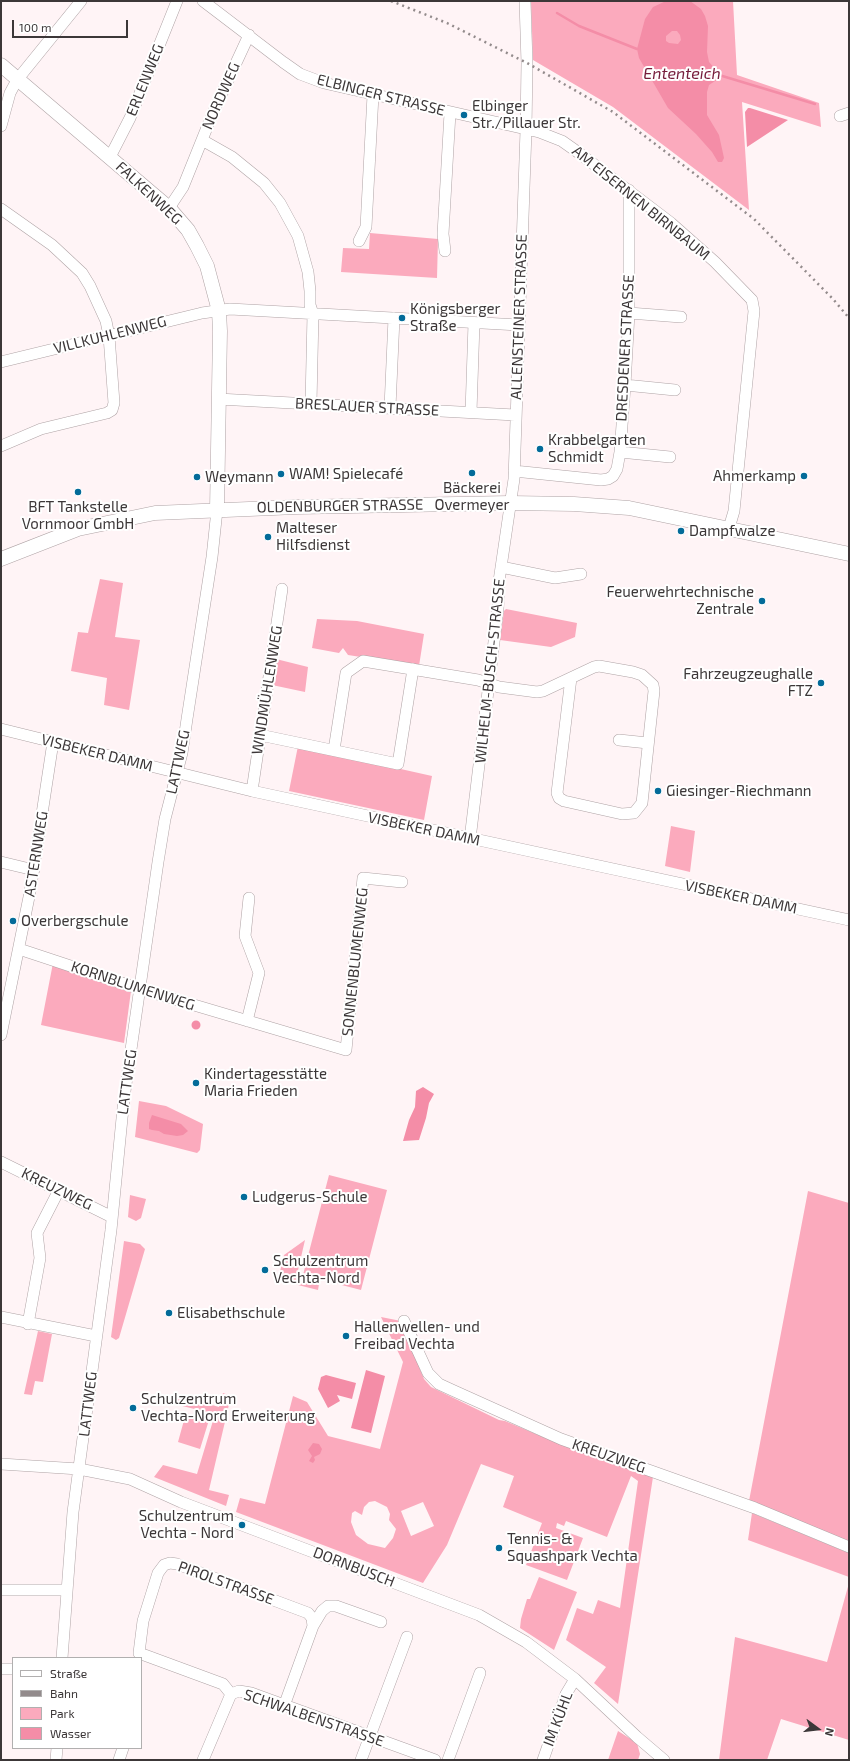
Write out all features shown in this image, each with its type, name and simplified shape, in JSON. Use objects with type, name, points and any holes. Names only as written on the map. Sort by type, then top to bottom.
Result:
[{"type":"main road","name":"FALKENWEG","points":[[1,65],[169,208],[188,230],[207,266],[219,311],[220,332],[217,510]]},
{"type":"main road","name":"OLDENBURGER STRASSE","points":[[1,559],[57,536],[99,523],[155,513],[217,510],[510,503],[574,504],[623,507],[849,554]]},
{"type":"street","points":[[1,126],[10,92],[17,80],[81,1]]},
{"type":"street","name":"ERLENWEG","points":[[110,157],[130,118],[177,1]]},
{"type":"street","points":[[202,1],[249,36]]},
{"type":"street","name":"ALLENSTEINER STRASSE","points":[[510,503],[514,471],[526,130],[527,63],[525,1]]},
{"type":"street","name":"ELBINGER STRASSE","points":[[249,36],[300,74],[324,83],[526,130]]},
{"type":"street","name":"NORDWEG","points":[[169,208],[183,187],[229,76],[249,36]]},
{"type":"street","points":[[359,240],[366,227],[374,95]]},
{"type":"street","points":[[445,251],[443,234],[450,113]]},
{"type":"street","name":"AM EISERNEN BIRNBAUM","points":[[526,130],[539,132],[562,141],[629,190],[671,223],[710,258],[752,300],[754,311],[734,511],[729,528]]},
{"type":"street","points":[[202,140],[243,165],[264,183],[280,202],[298,236],[308,272],[310,305],[313,314],[311,403]]},
{"type":"street","name":"DRESDENER STRASSE","points":[[514,471],[601,480],[608,479],[613,476],[617,469],[620,452],[629,312],[629,190]]},
{"type":"street","points":[[1,210],[52,245],[82,274],[98,300],[106,321],[109,336],[114,403],[112,410],[107,413],[41,429],[1,446]]},
{"type":"street","points":[[219,311],[230,309],[519,325]]},
{"type":"street","name":"VILLKUHLENWEG","points":[[1,362],[202,312],[219,311]]},
{"type":"street","points":[[629,312],[681,317]]},
{"type":"street","points":[[390,407],[394,318]]},
{"type":"street","points":[[471,412],[474,323]]},
{"type":"street","points":[[625,385],[675,390]]},
{"type":"street","name":"BRESLAUER STRASSE","points":[[218,399],[390,407],[515,415]]},
{"type":"street","points":[[620,452],[670,457]]},
{"type":"street","name":"WILHELM-BUSCH-STRASSE","points":[[470,839],[489,684],[501,567],[510,503]]},
{"type":"street","name":"LATTWEG","points":[[62,1657],[73,1512],[112,1217],[122,1117],[162,838],[177,774],[187,719],[212,557],[217,510]]},
{"type":"street","points":[[501,567],[555,578],[581,574]]},
{"type":"street","name":"WINDMÜHLENWEG","points":[[252,791],[282,589]]},
{"type":"street","points":[[334,750],[346,673],[364,661],[478,680],[489,684],[537,692],[543,691],[571,678],[599,666],[642,675],[653,685],[654,691],[642,803],[634,813],[622,814],[564,801],[559,798],[557,793],[571,678]]},
{"type":"street","points":[[260,735],[398,764],[413,669]]},
{"type":"street","name":"VISBEKER DAMM","points":[[1,729],[177,774],[252,791],[849,920]]},
{"type":"street","points":[[619,740],[648,743]]},
{"type":"street","name":"ASTERNWEG","points":[[1,1035],[34,870],[53,742]]},
{"type":"street","points":[[1,862],[34,870]]},
{"type":"street","name":"SONNENBLUMENWEG","points":[[304,1038],[346,1050],[363,878],[402,882]]},
{"type":"street","points":[[247,1021],[259,973],[245,936],[249,898]]},
{"type":"street","name":"KORNBLUMENWEG","points":[[19,949],[140,989],[304,1038]]},
{"type":"street","name":"KREUZWEG","points":[[1,1162],[112,1217]]},
{"type":"street","points":[[28,1324],[40,1258],[37,1233],[59,1190]]},
{"type":"street","points":[[1,1317],[28,1324],[96,1336]]},
{"type":"street","name":"KREUZWEG","points":[[404,1321],[428,1373],[439,1384],[508,1417],[561,1439],[754,1508],[849,1547]]},
{"type":"street","name":"DORNBUSCH","points":[[1,1464],[79,1469],[130,1479],[188,1504],[479,1615],[526,1642],[576,1679],[636,1737],[664,1760]]},
{"type":"street","name":"PIROLSTRASSE","points":[[143,1621],[158,1573],[164,1565],[170,1563],[177,1564],[308,1613],[312,1618],[314,1626]]},
{"type":"street","points":[[1,1590],[66,1590]]},
{"type":"street","points":[[284,1706],[314,1626],[322,1611],[328,1606],[336,1606],[381,1622]]},
{"type":"street","name":"SCHWALBENSTRASSE","points":[[143,1621],[139,1656],[224,1684],[231,1694],[239,1691],[251,1693],[434,1760]]},
{"type":"street","points":[[361,1760],[407,1637]]},
{"type":"street","points":[[1,1669],[12,1669]]},
{"type":"street","points":[[448,1760],[480,1673]]},
{"type":"street","name":"IM KÜHL","points":[[543,1760],[566,1694],[576,1679]]},
{"type":"street","points":[[203,1760],[231,1694]]},
{"type":"street","points":[[56,1760],[57,1749]]},
{"type":"street","points":[[119,1760],[123,1749]]},
{"type":"green space","points":[[531,1],[733,1],[737,75],[819,103],[821,127],[742,102],[749,210],[613,107],[533,60]]},
{"type":"green space","points":[[370,233],[438,239],[437,278],[341,272],[343,248],[369,249]]},
{"type":"green space","points":[[100,579],[123,583],[115,637],[140,640],[129,710],[104,705],[107,678],[71,671],[78,632],[88,633]]},
{"type":"green space","points":[[506,609],[577,623],[575,637],[551,647],[500,640],[504,611]]},
{"type":"green space","points":[[317,619],[357,621],[424,634],[419,666],[348,655],[343,648],[339,653],[312,648]]},
{"type":"green space","points":[[276,659],[308,667],[305,692],[272,685]]},
{"type":"green space","points":[[298,746],[432,776],[424,820],[289,791]]},
{"type":"green space","points":[[671,826],[695,831],[690,872],[665,866]]},
{"type":"green space","points":[[53,963],[131,991],[124,1043],[41,1025]]},
{"type":"green space","points":[[139,1101],[166,1106],[203,1124],[200,1150],[197,1153],[135,1137]]},
{"type":"green space","points":[[329,1175],[387,1190],[361,1290],[303,1275]]},
{"type":"green space","points":[[808,1191],[849,1203],[849,1545],[749,1501]]},
{"type":"green space","points":[[130,1195],[146,1199],[141,1218],[136,1221],[128,1217]]},
{"type":"green space","points":[[305,1240],[296,1279],[319,1284],[318,1290],[278,1280],[284,1255]]},
{"type":"green space","points":[[124,1241],[140,1244],[145,1249],[119,1338],[116,1340],[111,1337]]},
{"type":"green space","points":[[381,1317],[401,1321],[424,1379],[431,1387],[499,1420],[505,1421],[562,1445],[653,1477],[618,1704],[594,1683],[606,1667],[566,1640],[577,1608],[593,1614],[598,1600],[620,1608],[638,1481],[631,1476],[607,1537],[566,1521],[564,1526],[557,1523],[556,1528],[583,1538],[567,1580],[526,1565],[542,1523],[503,1507],[514,1476],[481,1464],[447,1545],[423,1583],[236,1512],[240,1498],[265,1504],[293,1396],[307,1402],[328,1436],[380,1449],[403,1362]],"holes":[[[375,1501],[387,1507],[390,1514],[389,1520],[396,1529],[393,1538],[385,1548],[368,1544],[356,1535],[351,1522],[352,1513],[355,1511],[362,1515],[364,1507],[369,1502]],[[423,1502],[434,1526],[411,1536],[401,1511]]]},
{"type":"green space","points":[[38,1331],[52,1334],[43,1382],[35,1381],[32,1395],[24,1394]]},
{"type":"green space","points":[[223,1393],[231,1396],[209,1490],[229,1495],[226,1506],[154,1477],[163,1465],[197,1474],[215,1414],[170,1403],[173,1394],[219,1407]]},
{"type":"green space","points":[[186,1413],[209,1420],[200,1449],[178,1442]]},
{"type":"green space","points":[[752,1513],[849,1553],[849,1577],[748,1540]]},
{"type":"green space","points":[[539,1577],[577,1592],[554,1650],[520,1628],[527,1599],[530,1599]]},
{"type":"green space","points":[[849,1583],[849,1740],[781,1719],[767,1760],[719,1760],[735,1637],[827,1662]]},
{"type":"green space","points":[[618,1731],[637,1743],[640,1754],[638,1760],[608,1760]]},
{"type":"water","name":"Ententeich","points":[[666,1],[690,1],[701,9],[705,16],[708,26],[707,52],[709,62],[719,75],[718,79],[709,85],[707,92],[707,115],[719,135],[724,158],[722,162],[718,162],[712,152],[696,134],[668,108],[639,58],[637,49],[645,19],[653,7]],"holes":[[[672,31],[677,31],[681,40],[678,44],[669,43],[666,41],[666,36]]]},
{"type":"water","points":[[748,108],[788,120],[747,147],[745,112]]},
{"type":"water","points":[[196,1020],[201,1025],[196,1030],[191,1025]]},
{"type":"water","points":[[423,1087],[434,1094],[429,1103],[419,1140],[403,1141],[409,1120],[415,1107],[416,1091]]},
{"type":"water","points":[[152,1115],[181,1124],[188,1131],[183,1135],[177,1136],[164,1134],[159,1131],[149,1129],[149,1123]]},
{"type":"water","points":[[366,1370],[385,1376],[371,1433],[351,1428]]},
{"type":"water","points":[[326,1375],[356,1383],[352,1399],[337,1395],[340,1401],[328,1408],[318,1389],[321,1377]]},
{"type":"water","points":[[313,1443],[319,1444],[322,1449],[320,1454],[314,1457],[315,1460],[313,1463],[309,1461],[312,1456],[308,1450]]},
{"type":"waterway","points":[[557,13],[579,26],[637,49]]},
{"type":"waterway","points":[[719,75],[815,104]]},
{"type":"railway","points":[[391,1],[447,23],[527,63],[613,112],[754,219],[833,299],[849,318]]},
{"type":"place","name":"Elbinger Str./Pillauer Str.","points":[[464,115]]},
{"type":"place","name":"Königsberger Straße","points":[[402,318]]},
{"type":"place","name":"Krabbelgarten Schmidt","points":[[540,449]]},
{"type":"place","name":"Bäckerei Overmeyer","points":[[472,473]]},
{"type":"place","name":"WAM! Spielecafé","points":[[281,474]]},
{"type":"place","name":"Ahmerkamp","points":[[804,476]]},
{"type":"place","name":"Weymann","points":[[197,477]]},
{"type":"place","name":"BFT Tankstelle Vornmoor GmbH","points":[[78,492]]},
{"type":"place","name":"Dampfwalze","points":[[681,531]]},
{"type":"place","name":"Malteser Hilfsdienst","points":[[268,537]]},
{"type":"place","name":"Feuerwehrtechnische Zentrale","points":[[762,601]]},
{"type":"place","name":"Fahrzeugzeughalle FTZ","points":[[821,683]]},
{"type":"place","name":"Giesinger-Riechmann","points":[[658,791]]},
{"type":"place","name":"Overbergschule","points":[[13,921]]},
{"type":"place","name":"Kindertagesstätte Maria Frieden","points":[[196,1083]]},
{"type":"place","name":"Ludgerus-Schule","points":[[244,1197]]},
{"type":"place","name":"Schulzentrum Vechta-Nord","points":[[265,1270]]},
{"type":"place","name":"Elisabethschule","points":[[169,1313]]},
{"type":"place","name":"Hallenwellen- und Freibad Vechta","points":[[346,1336]]},
{"type":"place","name":"Schulzentrum Vechta-Nord Erweiterung","points":[[133,1408]]},
{"type":"place","name":"Schulzentrum Vechta - Nord","points":[[242,1525]]},
{"type":"place","name":"Tennis- & Squashpark Vechta","points":[[499,1548]]}]
